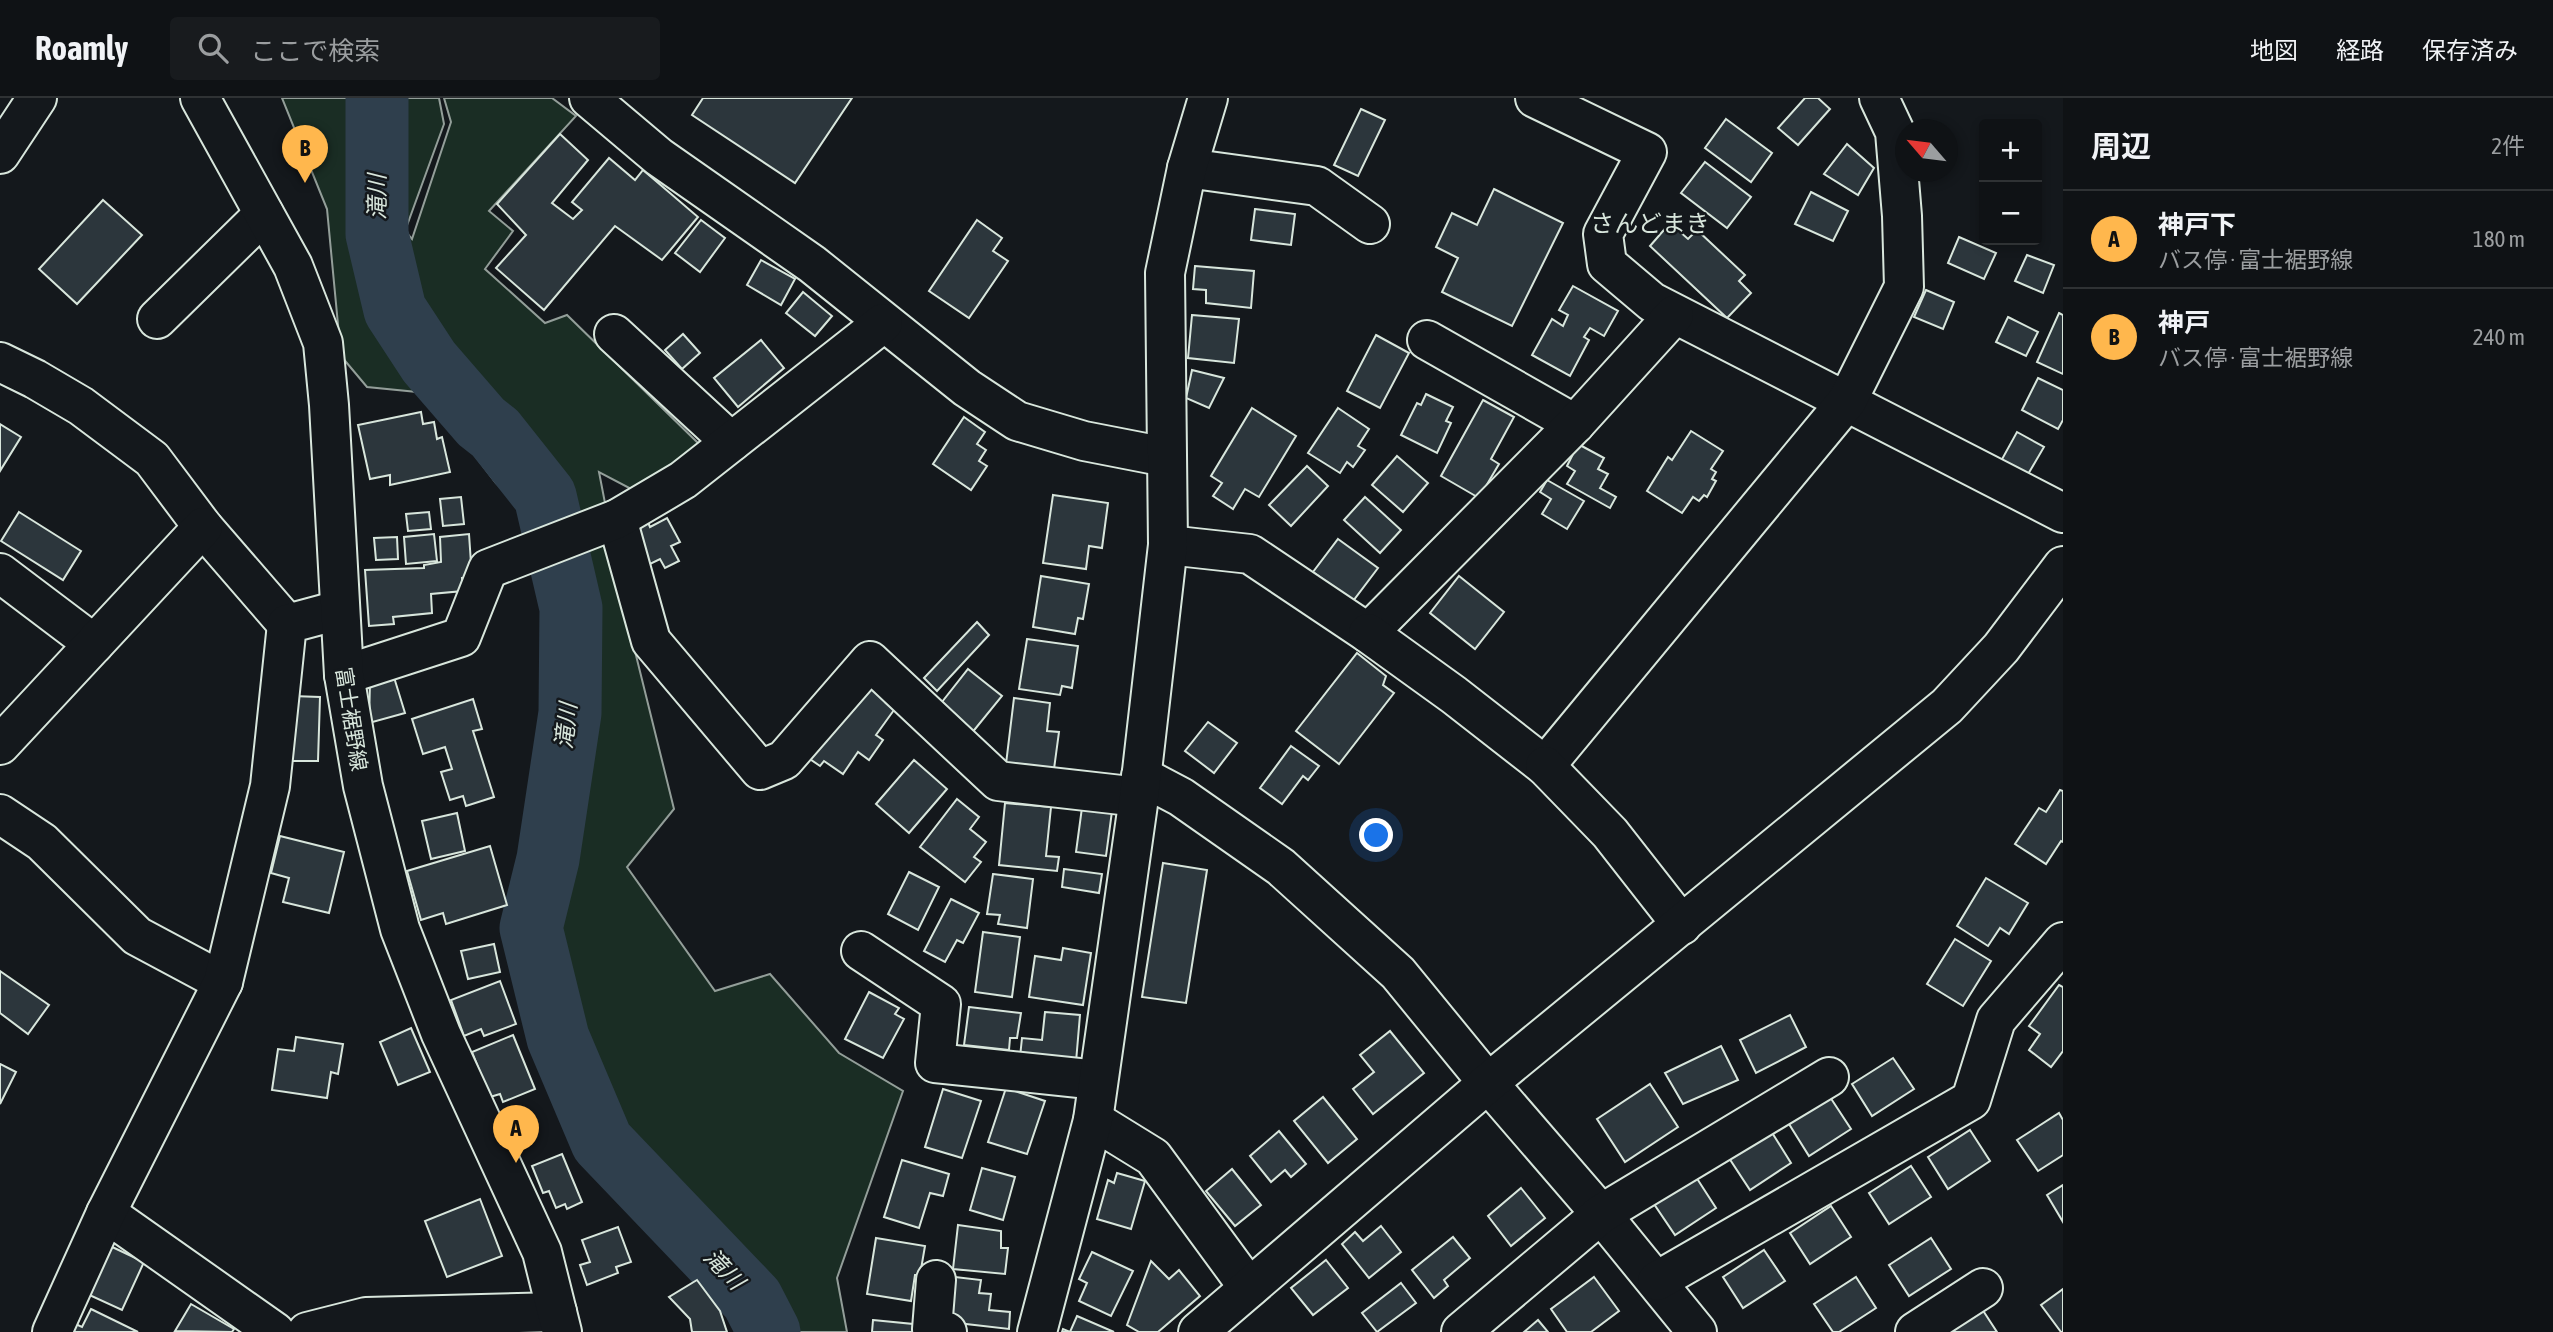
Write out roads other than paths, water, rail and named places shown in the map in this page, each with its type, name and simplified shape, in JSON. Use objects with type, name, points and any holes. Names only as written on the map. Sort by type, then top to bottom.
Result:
[{"type":"street","name":"富士裾野線","points":[[200,98],[293,266],[323,343],[344,675],[363,786],[400,929],[441,1034],[542,1252],[560,1322]]},
{"type":"street","points":[[589,98],[659,157],[812,264],[967,388],[1017,421],[1084,441],[1166,457]]},
{"type":"street","points":[[1037,1332],[1093,1120],[1140,786],[1168,545],[1165,273],[1187,168],[1208,98]]},
{"type":"street","points":[[1535,98],[1647,152],[1603,234],[1607,264],[1652,302],[2063,513]]},
{"type":"street","points":[[1545,766],[1847,401],[1904,287],[1902,216],[1895,132],[1879,98]]},
{"type":"street","points":[[0,154],[24,103]]},
{"type":"street","points":[[1187,168],[1317,186],[1370,224]]},
{"type":"street","points":[[157,319],[264,214]]},
{"type":"street","points":[[1368,633],[1575,424],[1674,315]]},
{"type":"street","points":[[344,675],[461,637],[488,569],[617,519],[683,481],[883,323]]},
{"type":"street","points":[[614,334],[732,442]]},
{"type":"street","points":[[1427,340],[1575,424]]},
{"type":"street","points":[[0,362],[81,406],[152,458],[203,527],[287,624],[270,786],[223,982],[106,1213],[52,1332]]},
{"type":"street","points":[[617,519],[651,641],[760,770],[784,760],[870,661],[998,780],[1140,786],[1181,797],[1281,867],[1398,973],[1697,1332]]},
{"type":"street","points":[[0,745],[203,527]]},
{"type":"street","points":[[1168,545],[1250,554],[1368,633],[1454,695],[1545,766],[1609,833],[1682,925]]},
{"type":"street","points":[[1198,1332],[1488,1083],[1947,706],[2001,648],[2063,566]]},
{"type":"street","points":[[0,573],[93,644]]},
{"type":"street","points":[[287,624],[339,610]]},
{"type":"street","points":[[0,814],[42,842],[137,936],[223,982]]},
{"type":"street","points":[[1657,1281],[1971,1100],[1996,1020],[2063,942]]},
{"type":"street","points":[[861,951],[941,1004],[935,1063],[1098,1080]]},
{"type":"street","points":[[1461,1332],[1601,1214],[1829,1077]]},
{"type":"street","points":[[1093,1120],[1153,1157],[1250,1289]]},
{"type":"street","points":[[106,1213],[275,1332]]},
{"type":"street","points":[[936,1280],[932,1329],[947,1332]]},
{"type":"street","points":[[1915,1332],[1983,1288]]},
{"type":"street","points":[[307,1332],[366,1317],[560,1322]]},
{"type":"waterway","name":"滝川","points":[[377,98],[377,234],[395,310],[429,362],[481,422],[495,433],[545,496],[571,608],[570,713],[548,859],[531,928],[558,1038],[602,1142],[752,1299],[769,1332]]},
{"type":"place","name":"神戸","points":[[305,183]]},
{"type":"place","name":"神戸下","points":[[516,1163]]},
{"type":"district","name":"さんどまき","points":[[1650,223]]}]
